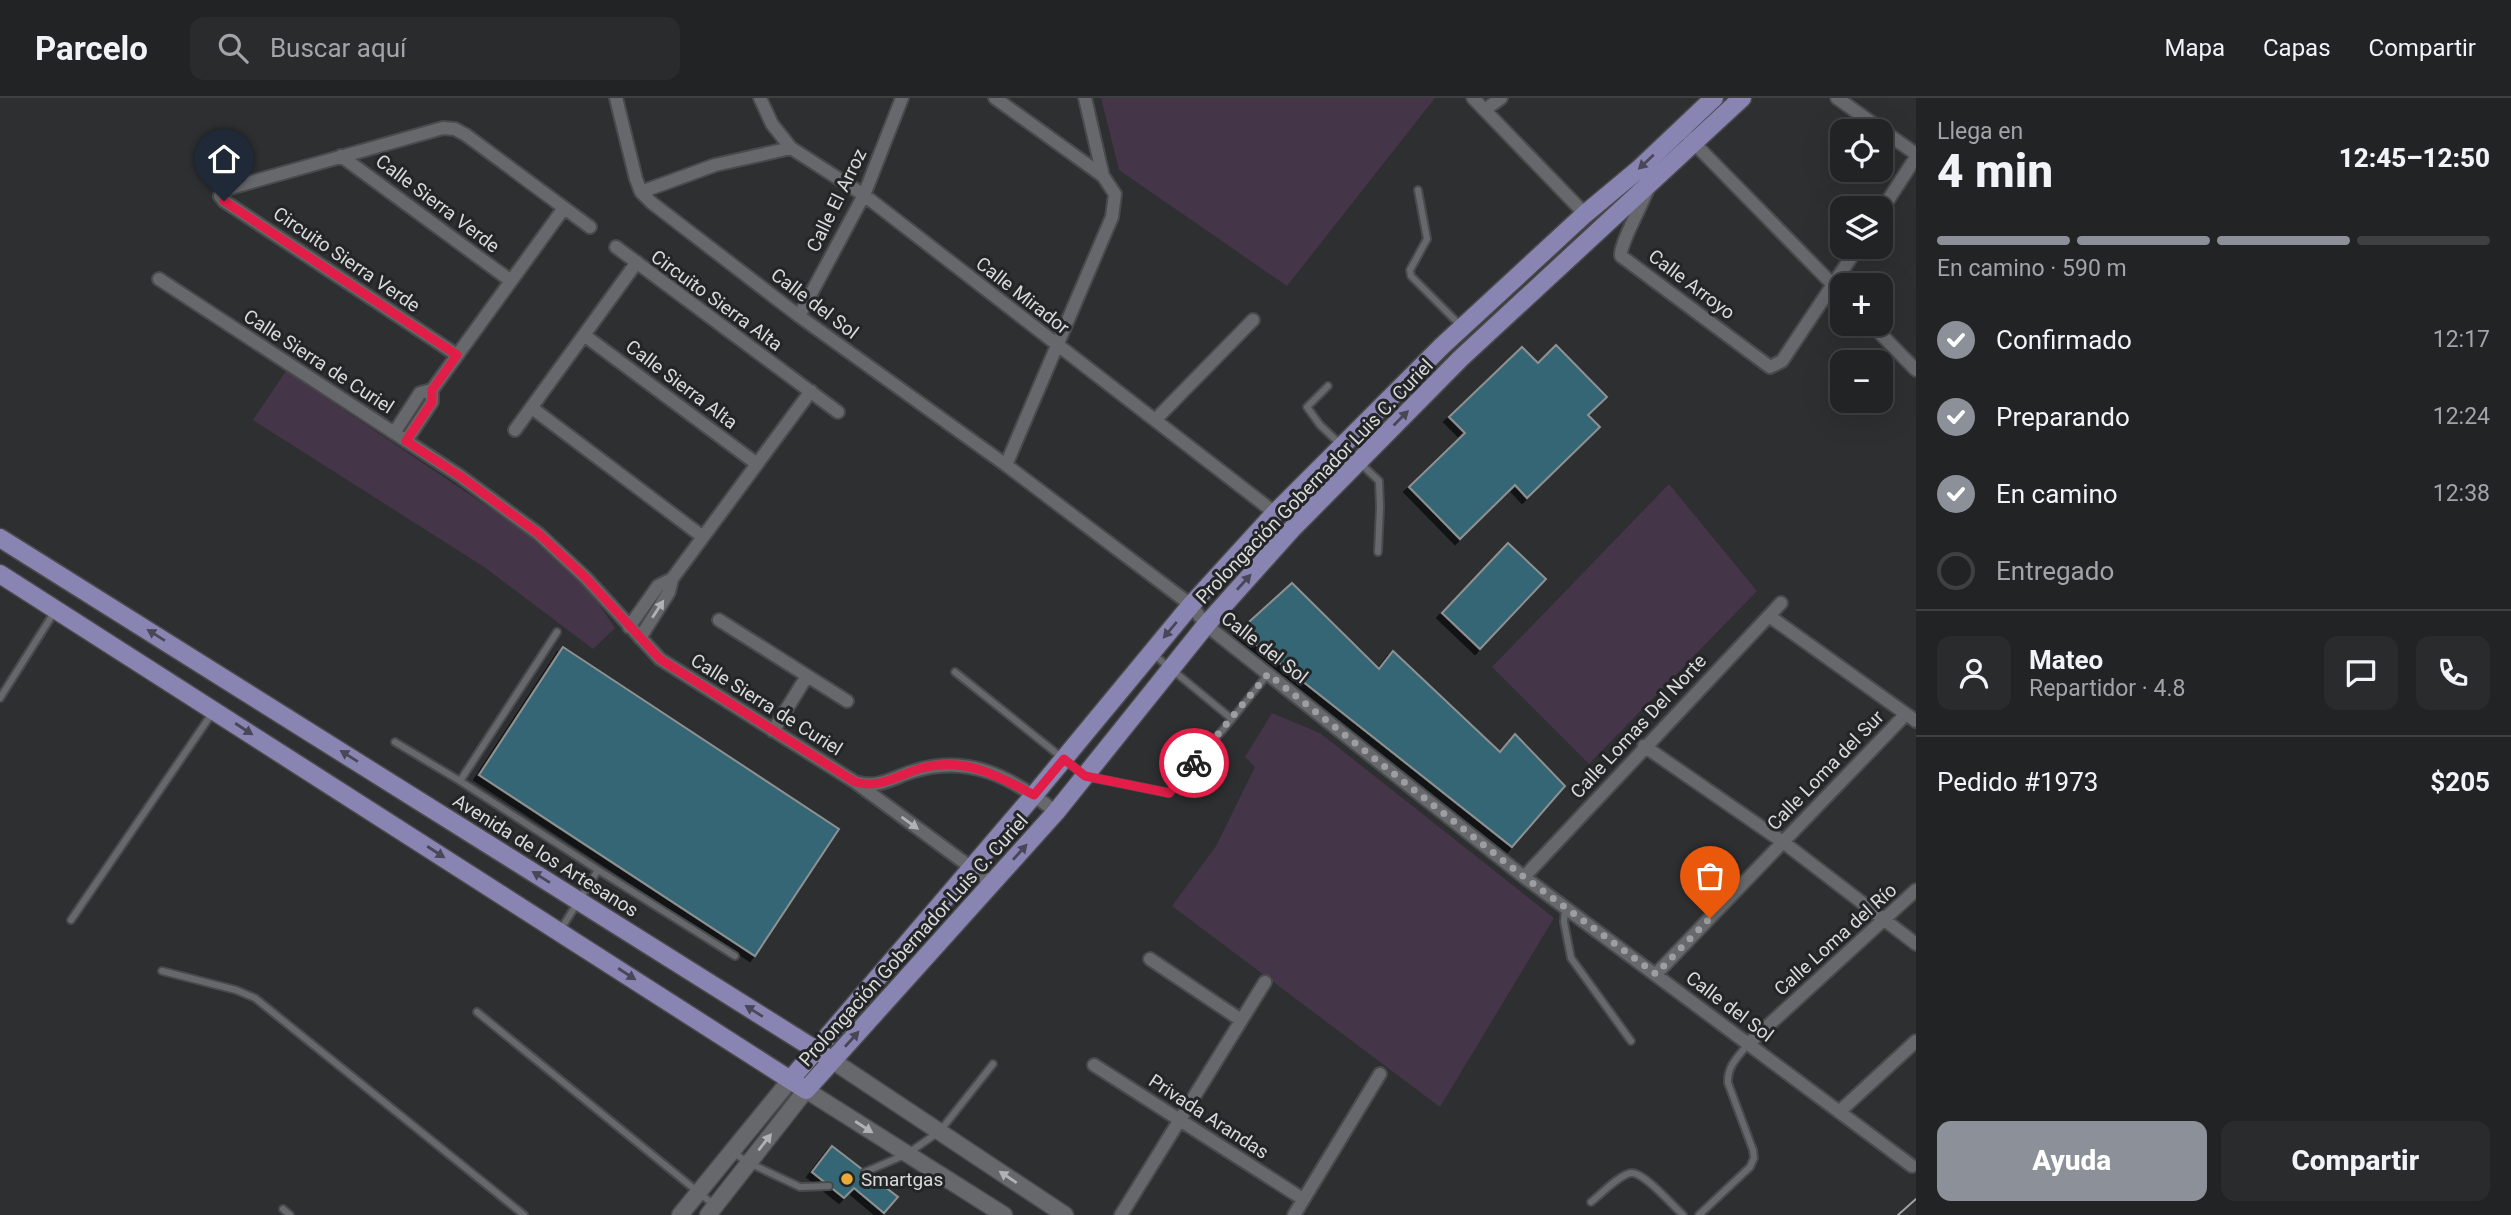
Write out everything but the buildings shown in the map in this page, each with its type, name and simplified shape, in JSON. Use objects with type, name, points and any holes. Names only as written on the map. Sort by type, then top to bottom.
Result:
[{"type":"main road","name":"Prolongación Gobernador Luis C. Curiel","points":[[799,1085],[832,1061],[1056,812],[1206,625],[1292,529],[1461,358],[1650,183],[1714,98]]},
{"type":"main road","name":"Prolongación Gobernador Luis C. Curiel","points":[[799,1085],[817,1050],[1191,605],[1275,513],[1462,327],[1585,214],[1639,169],[1742,98]]},
{"type":"main road","name":"Avenida de los Artesanos","points":[[0,537],[832,1061]]},
{"type":"main road","points":[[0,574],[799,1085]]},
{"type":"main road","points":[[57,609],[75,585]]},
{"type":"main road","points":[[214,710],[231,681]]},
{"type":"street","points":[[616,98],[641,192],[715,165],[791,148]]},
{"type":"street","name":"Calle Mirador","points":[[760,98],[772,124],[791,148],[864,195],[1275,513]]},
{"type":"street","name":"Calle El Arroz","points":[[799,316],[864,195],[902,98]]},
{"type":"street","points":[[995,98],[1103,176],[1115,194],[1112,217],[1006,465]]},
{"type":"street","points":[[1085,98],[1103,176]]},
{"type":"street","points":[[1473,98],[1585,214]]},
{"type":"street","points":[[1486,109],[1500,98]]},
{"type":"street","points":[[1837,98],[1916,155],[1890,196]]},
{"type":"street","name":"Circuito Sierra Verde","points":[[457,355],[224,201],[220,196],[223,190],[443,128],[455,129],[590,227]]},
{"type":"street","points":[[1687,136],[1830,282]]},
{"type":"street","name":"Calle Sierra Verde","points":[[341,156],[511,281]]},
{"type":"street","name":"Calle Arroyo","points":[[1650,183],[1641,209],[1620,247],[1621,256],[1770,367],[1782,361],[1830,289]]},
{"type":"street","name":"Calle del Sol","points":[[641,192],[799,316],[1006,465],[1191,605],[1206,625],[1524,877],[1912,1166]]},
{"type":"street","points":[[406,441],[432,402],[432,390],[564,208]]},
{"type":"street","points":[[616,247],[638,262]]},
{"type":"street","name":"Circuito Sierra Alta","points":[[515,430],[638,262],[838,412]]},
{"type":"street","name":"Calle Sierra de Curiel","points":[[159,279],[460,476],[539,534],[585,577],[660,659],[855,782],[992,883]]},
{"type":"street","points":[[1156,419],[1253,320]]},
{"type":"street","name":"Calle Sierra Alta","points":[[584,335],[757,464]]},
{"type":"street","points":[[1883,336],[1916,370]]},
{"type":"street","points":[[394,433],[420,393],[432,390]]},
{"type":"street","points":[[639,638],[669,592],[672,579],[811,391]]},
{"type":"street","points":[[531,408],[703,537]]},
{"type":"street","points":[[629,627],[658,586],[672,579]]},
{"type":"street","name":"Calle Lomas Del Norte","points":[[1524,877],[1781,603]]},
{"type":"street","points":[[1769,616],[1913,718]]},
{"type":"street","points":[[719,620],[847,701]]},
{"type":"street","points":[[773,731],[807,676]]},
{"type":"street","name":"Calle Loma del Sur","points":[[1656,974],[1783,842],[1913,718]]},
{"type":"street","points":[[1644,746],[1783,842],[1916,944]]},
{"type":"street","points":[[855,782],[876,786],[924,768],[942,764],[963,765],[1000,777],[1034,795],[1056,812]]},
{"type":"street","name":"Calle Loma del Río","points":[[1748,1044],[1916,890]]},
{"type":"street","points":[[1150,959],[1241,1020]]},
{"type":"street","points":[[1121,1215],[1265,982]]},
{"type":"street","points":[[1839,1112],[1916,1041]]},
{"type":"street","name":"Avenida de los Artesanos","points":[[832,1061],[1065,1215]]},
{"type":"street","name":"Privada Arandas","points":[[1094,1065],[1303,1199]]},
{"type":"street","points":[[1294,1215],[1380,1074]]},
{"type":"street","points":[[799,1085],[1004,1215]]},
{"type":"street","name":"Prolongación Gobernador Luis C. Curiel","points":[[680,1215],[732,1152],[799,1085]]},
{"type":"street","name":"Prolongación Gobernador Luis C. Curiel","points":[[711,1210],[749,1163],[799,1085]]},
{"type":"lane","points":[[1418,190],[1427,239],[1410,270],[1411,276],[1462,327]]},
{"type":"lane","points":[[1328,386],[1307,407],[1342,446],[1375,475],[1380,487],[1378,552]]},
{"type":"lane","points":[[0,698],[57,609]]},
{"type":"lane","points":[[460,781],[557,632]]},
{"type":"lane","points":[[1152,653],[1232,719]]},
{"type":"lane","points":[[955,672],[1085,776],[1169,793],[1268,674]]},
{"type":"lane","points":[[71,920],[214,710]]},
{"type":"lane","points":[[395,742],[735,956]]},
{"type":"lane","points":[[560,931],[597,870]]},
{"type":"lane","points":[[1565,908],[1564,922],[1570,958],[1631,1041]]},
{"type":"lane","points":[[162,971],[236,990],[255,998],[524,1215]]},
{"type":"lane","points":[[477,1012],[699,1192],[711,1210]]},
{"type":"lane","points":[[1699,1215],[1750,1167],[1754,1158],[1727,1083],[1727,1073],[1748,1044]]},
{"type":"lane","points":[[865,1172],[907,1154],[940,1131],[993,1064]]},
{"type":"lane","points":[[732,1152],[800,1187],[829,1186]]},
{"type":"lane","points":[[1591,1202],[1623,1176],[1632,1173],[1642,1177],[1684,1215]]},
{"type":"lane","points":[[283,1209],[290,1215]]},
{"type":"shaded area","points":[[1101,98],[1435,98],[1287,286],[1119,170]]},
{"type":"shaded area","points":[[286,371],[530,535],[589,590],[615,628],[593,649],[484,567],[253,420]]},
{"type":"shaded area","points":[[1669,484],[1757,591],[1589,764],[1492,667]]},
{"type":"shaded area","points":[[1272,713],[1320,733],[1554,918],[1440,1107],[1172,906],[1216,846],[1255,767],[1245,757]]},
{"type":"tram line","points":[[1898,1215],[1916,1199]]},
{"type":"way so far","points":[[1194,763],[1268,674],[1524,877],[1656,974],[1710,918]]},
{"type":"place","name":"Smartgas","points":[[847,1179]]},
{"type":"route","points":[[224,201],[457,355],[432,390],[432,402],[406,441],[460,476],[539,534],[585,577],[660,659],[855,782],[876,786],[924,768],[942,764],[963,765],[1000,777],[1034,795],[1064,759],[1085,776],[1169,793],[1194,763]]}]
